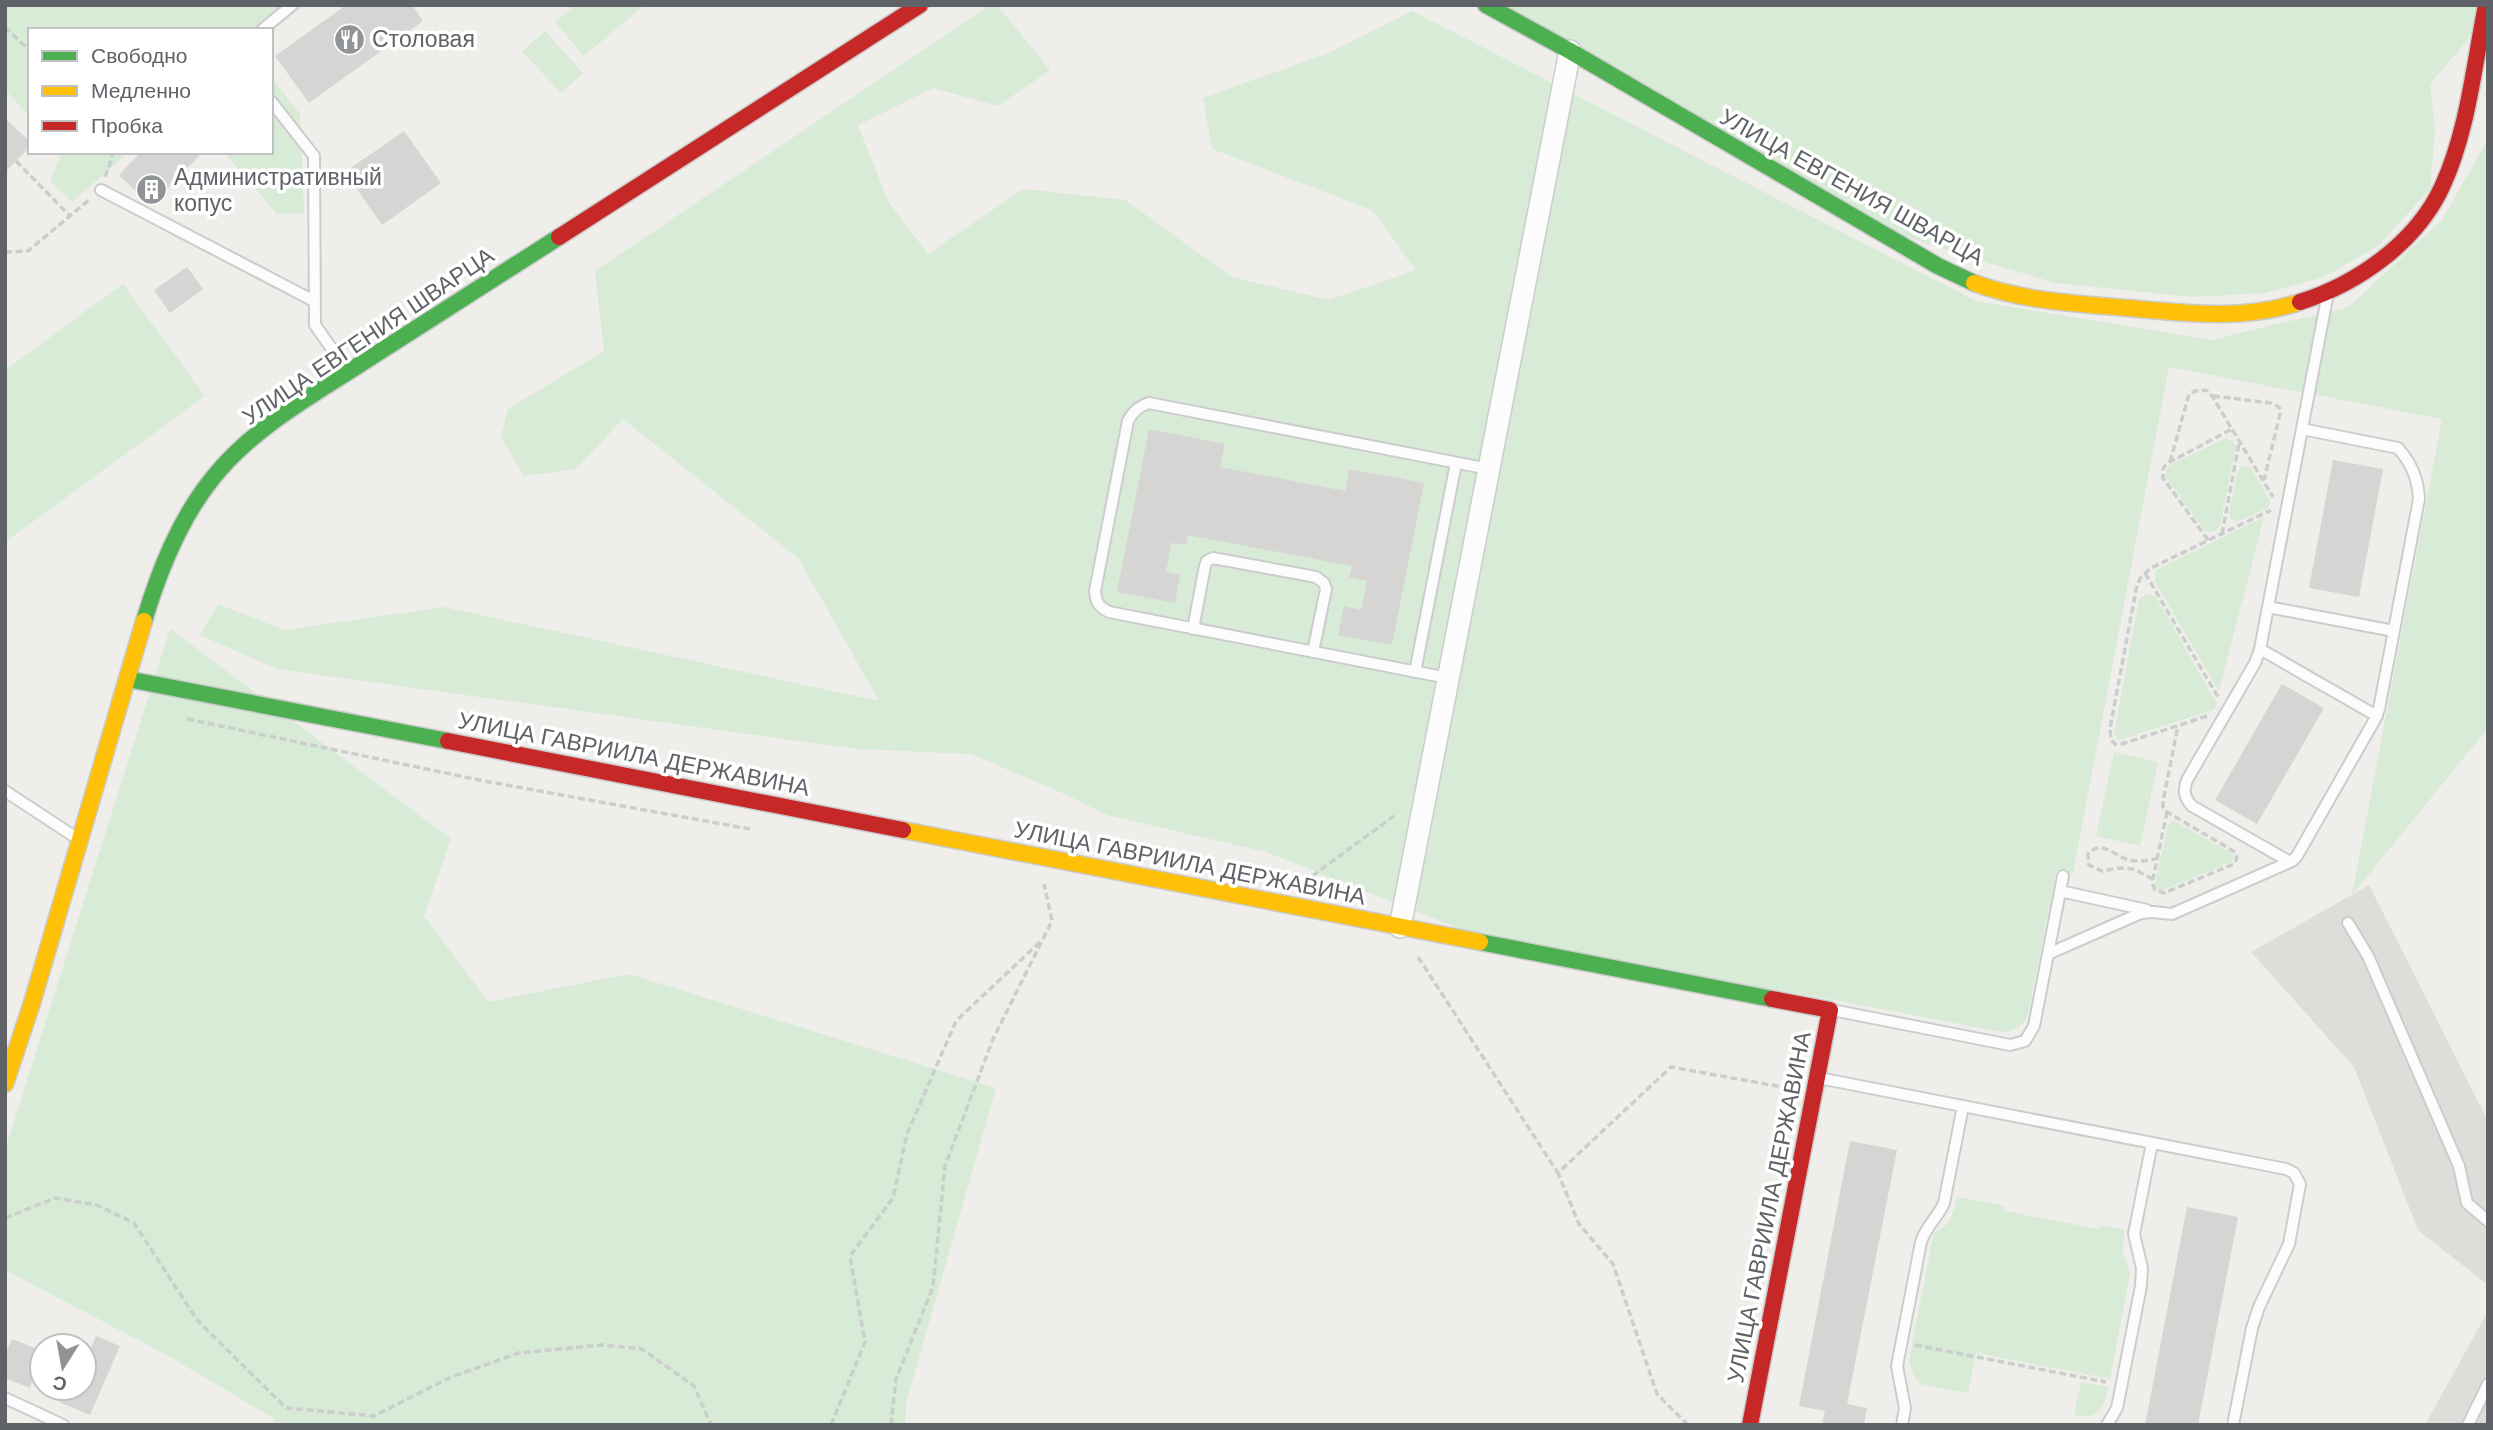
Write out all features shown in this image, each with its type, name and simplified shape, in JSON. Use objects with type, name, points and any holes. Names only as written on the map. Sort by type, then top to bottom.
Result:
[{"type":"street","name":"УЛИЦА ЕВГЕНИЯ ШВАРЦА","points":[[5,1084],[32,1003],[153,592],[170,544],[194,502],[223,464],[278,420],[348,372],[920,5]]},
{"type":"street","name":"УЛИЦА ЕВГЕНИЯ ШВАРЦА","points":[[1486,5],[1570,51],[1938,266],[1984,287],[2066,304],[2227,316],[2261,312],[2302,302],[2328,291],[2379,262],[2406,239],[2431,206],[2446,178],[2458,140],[2486,5]]},
{"type":"street","points":[[1400,927],[1570,51]]},
{"type":"street","name":"УЛИЦА ГАВРИИЛА ДЕРЖАВИНА","points":[[127,679],[1830,1010],[1750,1425]]},
{"type":"lane","points":[[264,28],[292,5]]},
{"type":"lane","points":[[273,104],[314,156],[315,325],[348,372]]},
{"type":"lane","points":[[100,190],[314,301]]},
{"type":"lane","points":[[2290,862],[2192,806],[2184,789],[2186,780],[2225,708],[2260,649],[2328,291]]},
{"type":"lane","points":[[1448,678],[1193,629],[1100,608],[1096,601],[1096,591],[1128,421],[1132,412],[1149,403],[1489,469]]},
{"type":"lane","points":[[2060,891],[2172,914],[2290,862],[2297,856],[2376,716],[2418,499],[2416,477],[2398,447],[2302,429]]},
{"type":"lane","points":[[1415,672],[1456,463]]},
{"type":"lane","points":[[1193,629],[1205,566],[1209,559],[1304,575],[1321,580],[1326,589],[1313,652]]},
{"type":"lane","points":[[2268,607],[2394,631]]},
{"type":"lane","points":[[2260,649],[2376,716]]},
{"type":"lane","points":[[5,790],[80,841]]},
{"type":"lane","points":[[1830,1010],[2010,1045],[2019,1044],[2030,1035],[2034,1026],[2063,876]]},
{"type":"lane","points":[[2048,954],[2141,913],[2153,912]]},
{"type":"lane","points":[[2348,923],[2368,956],[2454,1154],[2467,1203],[2488,1221]]},
{"type":"lane","points":[[1816,1085],[1963,1106],[2286,1169],[2294,1173],[2300,1184],[2289,1244],[2252,1328],[2233,1425]]},
{"type":"lane","points":[[1902,1425],[1905,1406],[1897,1371],[1921,1242],[1927,1226],[1944,1203],[1963,1106]]},
{"type":"lane","points":[[2107,1425],[2116,1412],[2142,1280],[2134,1234],[2152,1143]]},
{"type":"lane","points":[[2468,1425],[2488,1384]]},
{"type":"lane","points":[[5,1398],[63,1425]]},
{"type":"path","points":[[5,27],[28,49]]},
{"type":"path","points":[[5,251],[28,251],[100,190],[113,154]]},
{"type":"path","points":[[16,161],[70,216]]},
{"type":"path","points":[[2170,462],[2189,394],[2202,390],[2212,396],[2271,403],[2279,407],[2280,414],[2264,482]]},
{"type":"path","points":[[2145,573],[2225,708],[2122,744],[2112,743],[2110,737],[2137,585],[2145,573],[2278,506],[2212,396]]},
{"type":"path","points":[[2208,540],[2163,478],[2162,469],[2170,462],[2232,429]]},
{"type":"path","points":[[2222,534],[2239,441]]},
{"type":"path","points":[[2167,812],[2153,879],[2155,890],[2164,893],[2234,864],[2236,854],[2231,849],[2167,812],[2162,803],[2178,726]]},
{"type":"path","points":[[1289,905],[1291,891],[1394,816]]},
{"type":"path","points":[[2153,879],[2133,869],[2097,871],[2089,865],[2088,854],[2094,848],[2102,848],[2136,861],[2158,858]]},
{"type":"path","points":[[891,1425],[896,1379],[933,1287],[945,1166],[993,1039],[1052,921],[1044,883],[1048,858]]},
{"type":"path","points":[[831,1425],[865,1342],[850,1256],[893,1198],[907,1134],[956,1021],[1043,938]]},
{"type":"path","points":[[1416,954],[1558,1172],[1578,1224],[1613,1264],[1657,1394],[1689,1425]]},
{"type":"path","points":[[1558,1172],[1671,1067],[1816,1085]]},
{"type":"path","points":[[5,1218],[55,1198],[97,1205],[134,1223],[197,1320],[286,1408],[374,1416],[452,1377],[519,1353],[601,1345],[642,1349],[694,1386],[711,1425]]},
{"type":"path","points":[[1902,1342],[2122,1385]]},
{"type":"shaded area","points":[[2369,885],[2488,1121],[2488,1285],[2418,1230],[2354,1067],[2251,952]]},
{"type":"shaded area","points":[[2488,1311],[2488,1425],[2425,1425]]},
{"type":"green space","points":[[5,5],[307,5],[263,28],[28,28],[28,114],[5,90]]},
{"type":"green space","points":[[575,5],[645,5],[584,56],[555,22]]},
{"type":"green space","points":[[990,5],[997,5],[1050,70],[998,106],[933,88],[858,125],[888,201],[928,254],[1023,189],[1125,200],[1232,277],[1329,300],[1416,270],[1372,210],[1212,149],[1203,98],[1326,54],[1412,11],[1976,301],[2211,340],[2349,307],[2442,220],[2488,139],[2488,728],[2352,895],[2442,419],[2169,367],[2073,873],[2056,871],[2028,1015],[2014,1029],[2001,1032],[1819,997],[1511,949],[1266,852],[1107,815],[971,754],[857,749],[277,669],[200,635],[218,604],[284,630],[444,607],[879,701],[799,559],[623,419],[576,469],[524,476],[501,437],[508,409],[604,351],[595,271]]},
{"type":"green space","points":[[1474,5],[2488,5],[2466,42],[2430,84],[2435,129],[2430,189],[2378,246],[2324,277],[2265,293],[2194,297],[2056,283],[1954,253],[1880,227]]},
{"type":"green space","points":[[545,31],[583,73],[561,93],[522,51]]},
{"type":"green space","points":[[273,80],[300,114],[304,213],[277,214],[226,154],[273,154]]},
{"type":"green space","points":[[61,154],[127,154],[72,202],[50,181]]},
{"type":"green space","points":[[123,284],[205,396],[5,542],[5,370]]},
{"type":"green space","points":[[2226,438],[2236,446],[2220,526],[2215,531],[2207,532],[2165,476],[2168,466]]},
{"type":"green space","points":[[2242,466],[2250,467],[2270,500],[2268,508],[2236,522],[2229,514],[2238,470]]},
{"type":"green space","points":[[2264,517],[2219,691],[2155,582],[2156,570]]},
{"type":"green space","points":[[2145,594],[2156,597],[2217,704],[2213,710],[2119,740],[2114,734],[2139,599]]},
{"type":"green space","points":[[170,629],[451,839],[424,916],[488,1002],[629,974],[996,1088],[906,1404],[905,1425],[276,1425],[273,1418],[165,1354],[5,1270],[5,1150]]},
{"type":"green space","points":[[2114,752],[2158,762],[2140,846],[2096,836]]},
{"type":"green space","points":[[2172,820],[2233,854],[2232,862],[2162,890],[2157,889],[2155,884],[2168,825]]},
{"type":"green space","points":[[1957,1197],[2004,1206],[2004,1211],[2099,1229],[2100,1225],[2124,1230],[2123,1253],[2130,1274],[2110,1379],[1976,1353],[1968,1393],[1920,1384],[1913,1374],[1909,1360],[1934,1232],[1948,1223]]},
{"type":"green space","points":[[2081,1382],[2108,1387],[2105,1401],[2099,1411],[2089,1416],[2074,1415]]},
{"type":"building","name":"Столовая","points":[[346,5],[412,5],[423,21],[309,103],[275,56]]},
{"type":"building","points":[[5,118],[28,140],[28,149],[5,172]]},
{"type":"building","points":[[404,131],[441,183],[382,225],[345,172]]},
{"type":"building","name":"Административный копус","points":[[139,154],[201,154],[151,206],[119,175]]},
{"type":"building","points":[[187,267],[203,289],[170,313],[154,290]]},
{"type":"building","points":[[1149,429],[1225,444],[1220,467],[1345,491],[1349,469],[1424,483],[1392,645],[1338,635],[1344,606],[1361,610],[1367,581],[1349,577],[1352,566],[1188,535],[1186,545],[1171,543],[1166,572],[1180,575],[1175,603],[1117,592]]},
{"type":"building","points":[[2333,460],[2383,469],[2359,597],[2309,588]]},
{"type":"building","points":[[2282,684],[2324,708],[2257,824],[2215,800]]},
{"type":"building","points":[[1850,1141],[1897,1150],[1847,1404],[1867,1408],[1864,1425],[1822,1425],[1825,1411],[1799,1406]]},
{"type":"building","points":[[2187,1207],[2238,1217],[2198,1425],[2145,1425]]},
{"type":"building","points":[[98,1337],[120,1346],[98,1397]]},
{"type":"building","points":[[12,1339],[28,1345],[28,1387],[5,1378],[5,1355]]},
{"type":"building","points":[[59,1402],[96,1402],[90,1415]]},
{"type":"traffic: fast","points":[[1486,5],[1570,51],[1938,266],[1974,283]]},
{"type":"traffic: fast","points":[[144,621],[163,565],[190,511],[212,479],[245,445],[302,401],[559,237]]},
{"type":"traffic: fast","points":[[127,679],[448,741]]},
{"type":"traffic: fast","points":[[1480,942],[1772,999]]},
{"type":"traffic: slow","points":[[1974,283],[2050,301],[2193,313],[2257,312],[2300,302]]},
{"type":"traffic: slow","points":[[5,1084],[32,1003],[144,621]]},
{"type":"traffic: slow","points":[[903,830],[1480,942]]},
{"type":"traffic: jam","points":[[559,237],[920,5]]},
{"type":"traffic: jam","points":[[2300,302],[2343,284],[2383,259],[2417,226],[2431,207],[2451,166],[2458,143],[2486,5]]},
{"type":"traffic: jam","points":[[448,741],[903,830]]},
{"type":"traffic: jam","points":[[1750,1425],[1830,1010],[1772,999]]},
{"type":"place","name":"Столовая","points":[[349,39]]},
{"type":"place","name":"Административный копус","points":[[151,190]]}]
